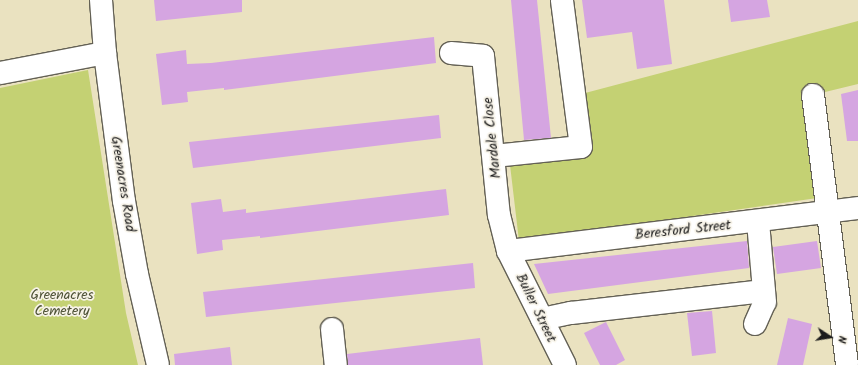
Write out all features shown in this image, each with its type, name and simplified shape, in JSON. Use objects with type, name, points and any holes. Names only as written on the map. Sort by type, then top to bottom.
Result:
[{"type":"street","name":"Greenacres Road","points":[[101,0],[105,53],[126,208],[137,274],[158,365]]},
{"type":"street","points":[[494,156],[581,147],[562,0]]},
{"type":"street","points":[[0,73],[105,53]]},
{"type":"street","name":"Mardale Close","points":[[451,54],[483,56],[499,214],[508,251]]},
{"type":"street","points":[[813,95],[847,365]]},
{"type":"street","name":"Beresford Street","points":[[508,251],[758,222],[858,208]]},
{"type":"street","points":[[755,324],[765,302],[758,222]]},
{"type":"street","name":"Buller Street","points":[[508,251],[565,365]]},
{"type":"street","points":[[542,319],[571,313],[764,291]]},
{"type":"street","points":[[332,330],[336,365]]},
{"type":"green space","points":[[858,21],[858,84],[821,93],[831,196],[519,241],[508,148],[576,139],[570,97]]},
{"type":"green space","name":"Greenacres Cemetery","points":[[88,70],[126,313],[138,365],[0,365],[0,88]]},
{"type":"building","points":[[154,0],[242,0],[242,12],[156,21]]},
{"type":"building","points":[[511,0],[537,0],[551,138],[524,140]]},
{"type":"building","points":[[582,0],[664,0],[672,64],[637,69],[632,32],[587,38]]},
{"type":"building","points":[[728,0],[767,0],[770,17],[731,22]]},
{"type":"building","points":[[434,37],[436,63],[224,90],[224,88],[187,92],[188,102],[162,105],[156,54],[186,50],[187,64],[211,63]]},
{"type":"building","points":[[858,90],[858,141],[847,141],[841,94]]},
{"type":"building","points":[[439,115],[441,138],[193,168],[189,142]]},
{"type":"building","points":[[446,189],[449,215],[260,238],[260,236],[222,240],[223,250],[197,254],[191,203],[221,199],[223,212],[246,209],[246,213]]},
{"type":"building","points":[[747,241],[749,268],[548,294],[534,264]]},
{"type":"building","points":[[817,241],[821,268],[777,274],[773,247]]},
{"type":"building","points":[[473,263],[475,288],[206,317],[203,292]]},
{"type":"building","points":[[712,311],[716,353],[692,356],[687,313]]},
{"type":"building","points":[[788,318],[812,324],[803,365],[777,365]]},
{"type":"building","points":[[606,322],[625,360],[616,365],[600,365],[584,333]]},
{"type":"building","points":[[480,338],[483,365],[348,365],[347,354]]},
{"type":"building","points":[[230,347],[232,365],[175,365],[174,354]]}]
